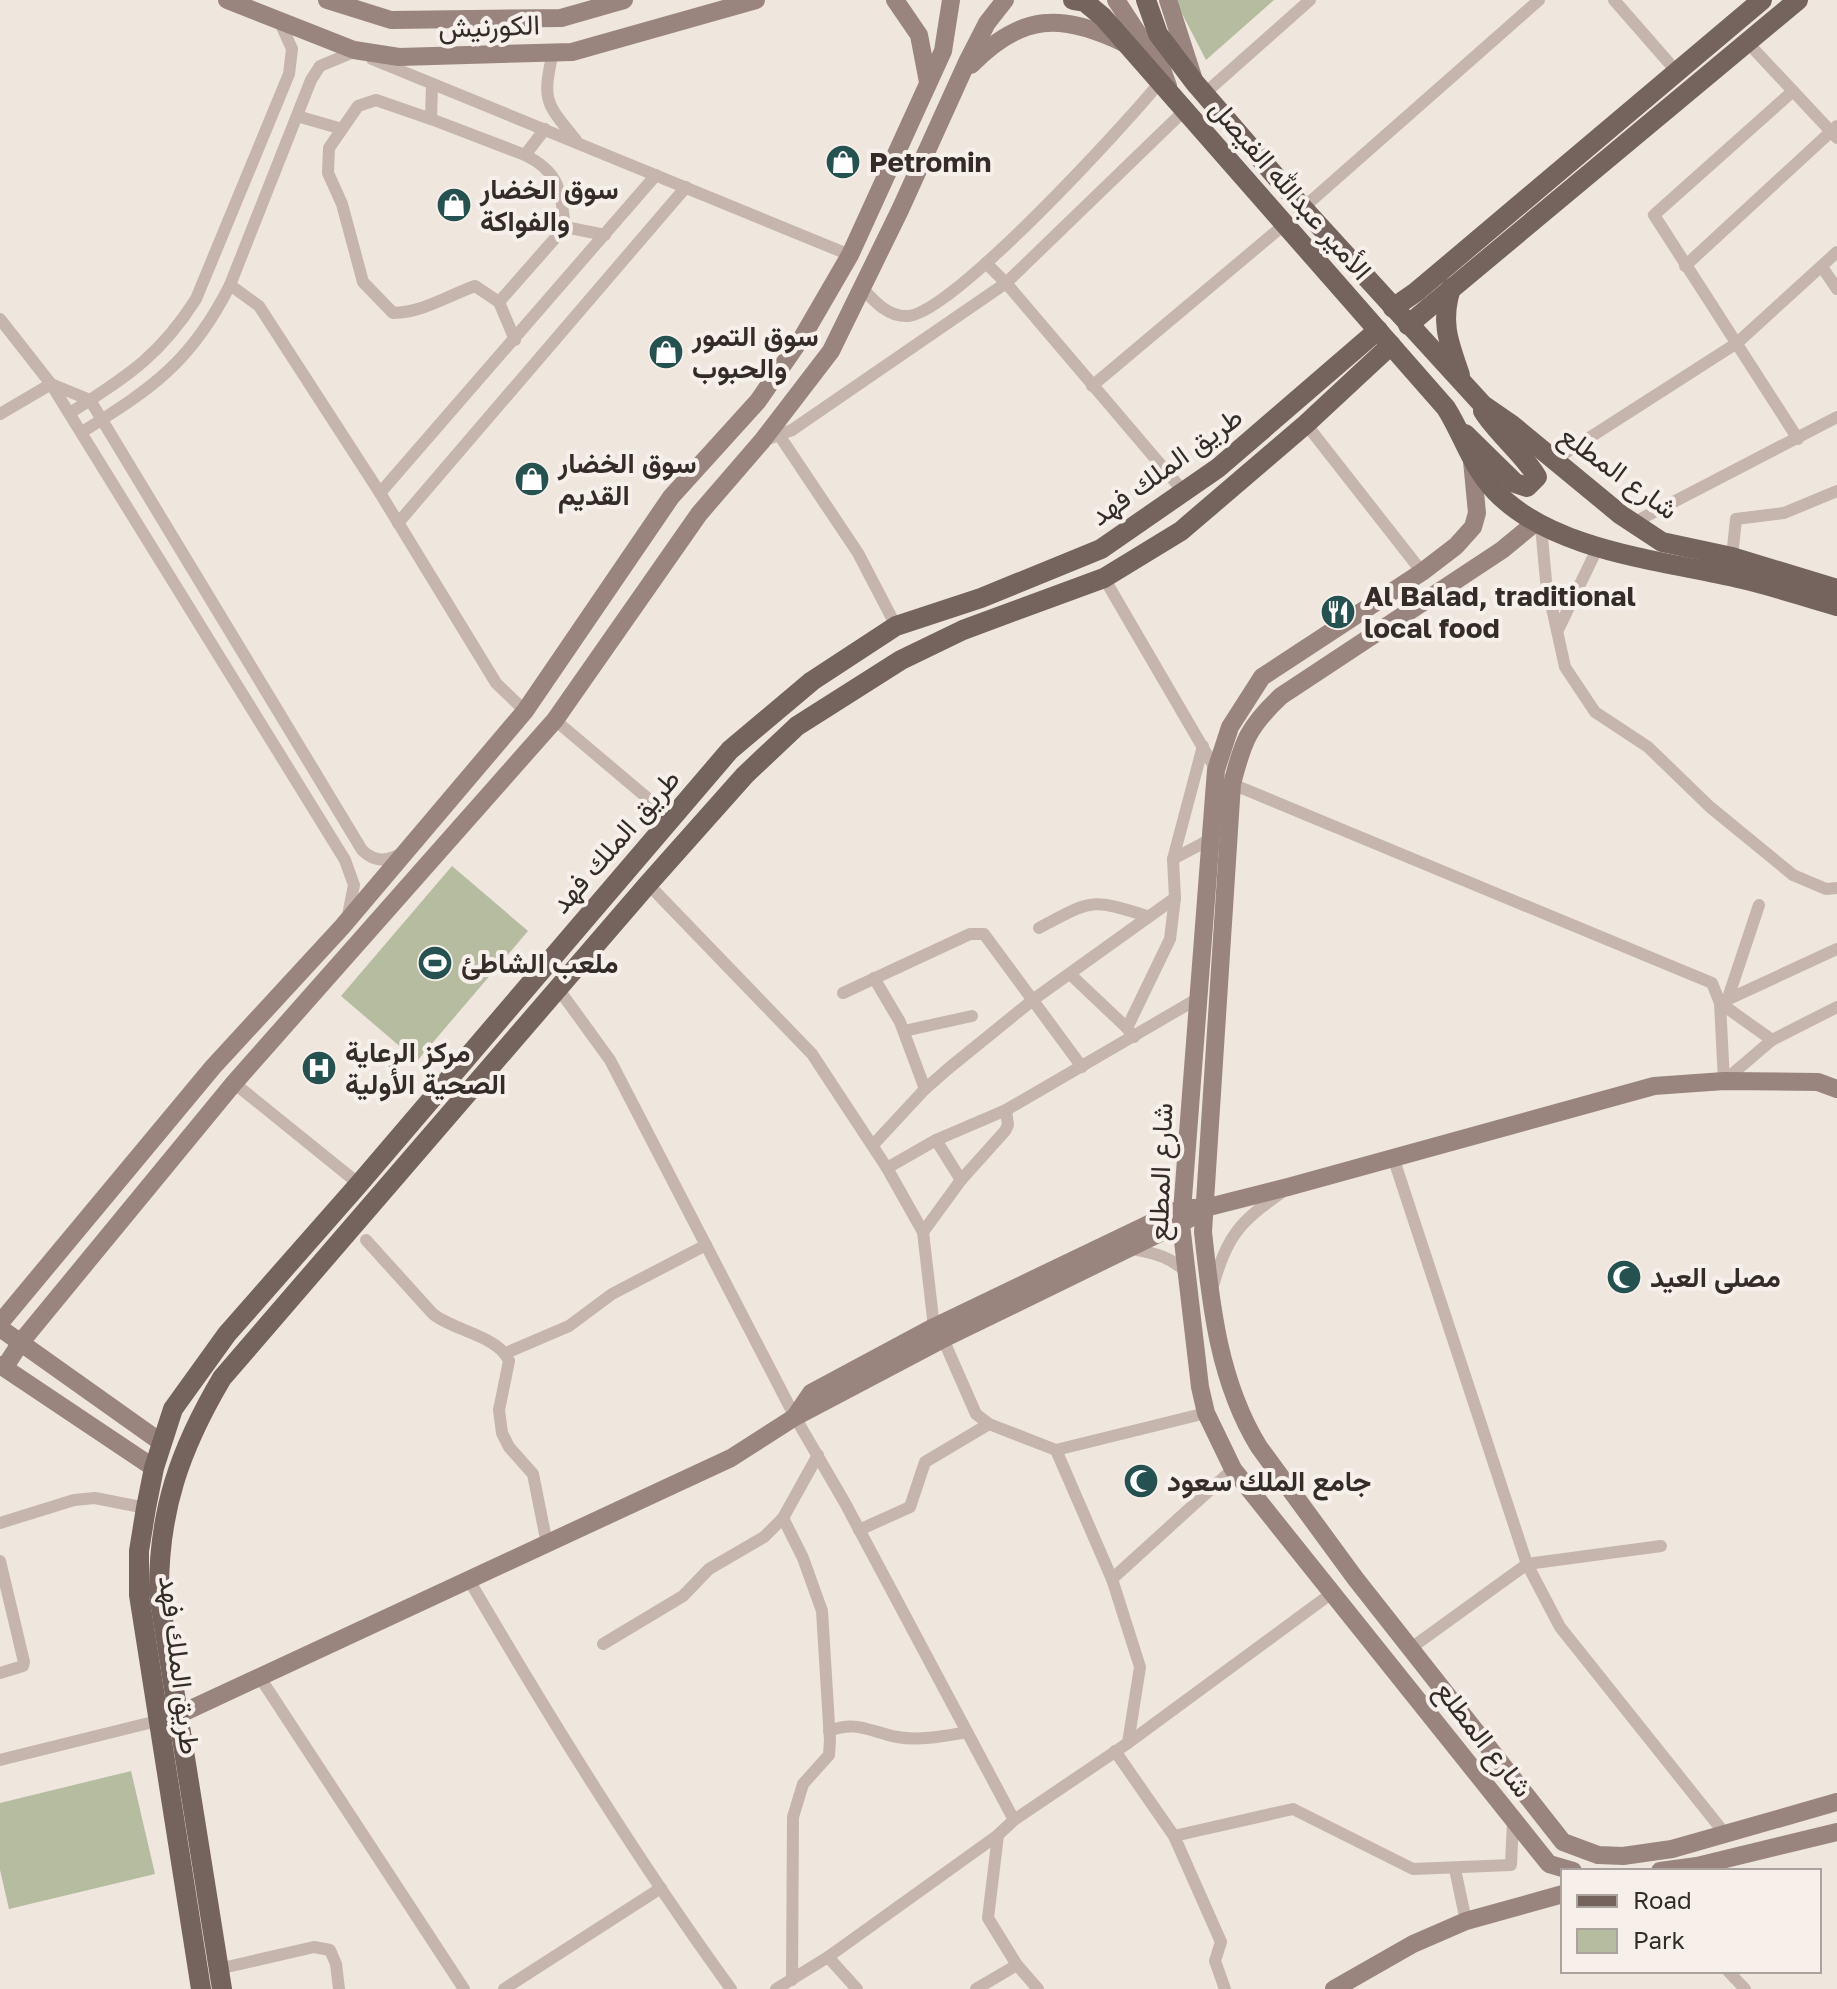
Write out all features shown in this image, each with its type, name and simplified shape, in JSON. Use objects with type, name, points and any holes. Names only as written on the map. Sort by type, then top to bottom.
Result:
[{"type":"main road","name":"الأمير عبدالله الفيصل","points":[[1073,0],[1085,2],[1103,17],[1446,408],[1458,427]]},
{"type":"main road","name":"الأمير عبدالله الفيصل","points":[[1146,0],[1158,34],[1200,89],[1471,393]]},
{"type":"main road","points":[[1408,325],[1422,301],[1677,72],[1762,0]]},
{"type":"main road","points":[[1393,308],[1422,301],[1451,288],[1798,0]]},
{"type":"main road","points":[[1451,288],[1444,309],[1445,325],[1461,380],[1492,425],[1532,468],[1537,477],[1535,482],[1527,487],[1515,483],[1458,427]]},
{"type":"main road","name":"طريق الملك فهد","points":[[201,1989],[139,1595],[139,1551],[146,1508],[154,1468],[173,1409],[227,1334],[671,818],[742,740],[812,681],[896,626],[981,598],[1101,549],[1218,468],[1344,361],[1385,338]]},
{"type":"main road","name":"طريق الملك فهد","points":[[220,1979],[159,1595],[158,1553],[169,1501],[195,1423],[222,1378],[557,987],[745,775],[797,726],[901,660],[963,630],[1104,578],[1181,531],[1359,375],[1385,338]]},
{"type":"main road","points":[[1344,361],[1355,362],[1360,369],[1359,375]]},
{"type":"main road","name":"شارع المطلع","points":[[1471,393],[1553,461],[1662,542],[1732,557],[1837,589]]},
{"type":"main road","name":"شارع المطلع","points":[[1458,427],[1472,461],[1494,490],[1514,509],[1539,524],[1598,547],[1743,579],[1837,606]]},
{"type":"main road","points":[[473,1050],[491,1064]]},
{"type":"street","name":"الكورنيش","points":[[227,0],[354,50],[399,57],[572,52],[756,0]]},
{"type":"street","name":"الكورنيش","points":[[327,0],[391,20],[561,18],[624,0]]},
{"type":"street","points":[[895,0],[919,35],[928,82]]},
{"type":"street","points":[[162,1443],[0,1326],[213,1067],[342,927],[525,711],[671,497],[758,401],[803,336],[850,255],[943,51],[951,0]]},
{"type":"street","points":[[154,1468],[2,1368],[234,1083],[555,720],[699,514],[771,438],[831,351],[987,23],[1005,0]]},
{"type":"street","points":[[1116,0],[1163,72],[1172,96]]},
{"type":"street","points":[[1137,0],[1143,16],[1158,34]]},
{"type":"street","points":[[1168,0],[1200,89],[1310,0]]},
{"type":"street","points":[[1303,208],[1539,0]]},
{"type":"street","points":[[1614,0],[1677,72]]},
{"type":"street","points":[[70,413],[152,356],[177,329],[196,299],[289,74],[292,49],[279,20]]},
{"type":"street","points":[[961,76],[987,49],[1011,31],[1035,25],[1066,22],[1094,29],[1128,45]]},
{"type":"street","points":[[1685,266],[1835,132],[1748,43]]},
{"type":"street","points":[[82,432],[168,373],[196,342],[230,285],[311,80],[320,66],[354,50],[850,255]]},
{"type":"street","points":[[553,52],[548,77],[548,106],[578,142]]},
{"type":"street","points":[[431,119],[432,84]]},
{"type":"street","points":[[1793,91],[1654,215],[1798,439]]},
{"type":"street","points":[[862,288],[879,306],[908,316],[940,302],[986,263],[1112,138],[1172,96]]},
{"type":"street","points":[[771,438],[792,430],[1006,283],[1172,96]]},
{"type":"street","points":[[499,302],[565,227],[563,195],[555,178],[541,163],[525,155],[431,119],[376,100],[358,106],[329,148],[328,173],[342,204],[363,282],[393,313],[431,306],[475,286],[499,302],[515,340]]},
{"type":"street","points":[[297,116],[342,129]]},
{"type":"street","points":[[525,155],[545,129]]},
{"type":"street","points":[[380,493],[656,175]]},
{"type":"street","points":[[398,523],[686,187]]},
{"type":"street","points":[[1092,386],[1285,224]]},
{"type":"street","points":[[565,227],[605,235]]},
{"type":"street","points":[[1553,461],[1737,343],[1837,252]]},
{"type":"street","points":[[986,263],[1183,491]]},
{"type":"street","points":[[1822,267],[1837,289]]},
{"type":"street","points":[[230,285],[259,306],[380,493],[496,683],[525,711]]},
{"type":"street","points":[[0,319],[70,413],[345,860],[351,872],[354,896],[342,927]]},
{"type":"street","points":[[51,384],[90,400],[362,850],[377,860],[387,859],[411,846]]},
{"type":"street","points":[[0,414],[51,384]]},
{"type":"street","points":[[1633,523],[1837,417]]},
{"type":"street","points":[[1306,424],[1422,572]]},
{"type":"street","points":[[771,438],[858,553],[896,626]]},
{"type":"street","name":"شارع المطلع","points":[[1472,461],[1477,513],[1473,527],[1456,546],[1422,572],[1262,677],[1230,727],[1216,770],[1209,840],[1182,1216],[1200,1387],[1206,1413],[1233,1469],[1513,1821],[1549,1864],[1566,1869]]},
{"type":"street","points":[[1732,557],[1736,519],[1784,513],[1837,491]]},
{"type":"street","points":[[1539,524],[1546,581],[1565,667],[1595,712],[1648,747],[1710,807],[1793,875],[1826,889],[1837,888]]},
{"type":"street","name":"شارع المطلع","points":[[1539,524],[1281,696],[1255,721],[1240,753],[1232,784],[1203,1232],[1210,1297],[1224,1368],[1245,1424],[1259,1447],[1355,1578],[1563,1842],[1598,1863]]},
{"type":"street","points":[[1558,630],[1598,547]]},
{"type":"street","points":[[1104,578],[1216,770]]},
{"type":"street","points":[[555,720],[671,818]]},
{"type":"street","points":[[1131,1033],[1170,939],[1175,898],[1173,859],[1203,746]]},
{"type":"street","points":[[1232,784],[1712,983],[1724,1001],[1772,1040]]},
{"type":"street","points":[[1173,859],[1209,840]]},
{"type":"street","points":[[648,884],[812,1054],[873,1145],[923,1232],[939,1333],[976,1414],[989,1424],[1056,1450],[1206,1413]]},
{"type":"street","points":[[873,1145],[925,1089],[1034,999],[1175,898]]},
{"type":"street","points":[[1039,928],[1077,907],[1093,903],[1110,904],[1147,916]]},
{"type":"street","points":[[1724,1081],[1724,1001],[1759,905]]},
{"type":"street","points":[[843,993],[977,932],[984,934],[1082,1067]]},
{"type":"street","points":[[1724,1001],[1837,949]]},
{"type":"street","points":[[1071,975],[1131,1033]]},
{"type":"street","points":[[874,978],[904,1031],[925,1089]]},
{"type":"street","points":[[557,987],[610,1060],[795,1417],[1014,1820]]},
{"type":"street","points":[[887,1168],[936,1140],[1006,1110],[1082,1067],[1131,1033],[1197,999]]},
{"type":"street","points":[[1724,1081],[1772,1040],[1837,1007]]},
{"type":"street","points":[[904,1031],[972,1016]]},
{"type":"street","points":[[180,1714],[731,1458],[939,1333],[1182,1216],[1654,1086],[1724,1081],[1818,1082],[1837,1089]]},
{"type":"street","points":[[234,1083],[359,1184]]},
{"type":"street","points":[[923,1232],[961,1180],[1005,1131],[1008,1125],[1006,1110]]},
{"type":"street","points":[[936,1140],[961,1180]]},
{"type":"street","points":[[1393,1157],[1527,1564],[1560,1627],[1726,1835]]},
{"type":"street","points":[[1210,1297],[1222,1253],[1238,1228],[1288,1187]]},
{"type":"street","points":[[939,1333],[1128,1248],[1182,1216]]},
{"type":"street","points":[[366,1240],[433,1314],[445,1323],[499,1345],[506,1353],[509,1361],[499,1410],[502,1433],[509,1447],[533,1474],[547,1544]]},
{"type":"street","points":[[506,1353],[569,1326],[612,1294],[706,1245]]},
{"type":"street","points":[[1128,1248],[1174,1260],[1186,1272]]},
{"type":"street","points":[[859,1530],[910,1507],[925,1462],[989,1424]]},
{"type":"street","points":[[1112,1579],[1259,1447]]},
{"type":"street","points":[[1056,1450],[1112,1579],[1140,1667],[1128,1743]]},
{"type":"street","points":[[603,1644],[683,1596],[709,1569],[764,1537],[783,1518],[818,1455]]},
{"type":"street","points":[[0,1523],[74,1500],[95,1498],[146,1508]]},
{"type":"street","points":[[783,1518],[803,1558],[822,1611],[829,1731],[829,1755],[803,1784],[793,1817],[792,1980]]},
{"type":"street","points":[[1411,1648],[1527,1564],[1661,1546]]},
{"type":"street","points":[[0,1561],[24,1662],[23,1666],[0,1673]]},
{"type":"street","points":[[469,1580],[554,1725],[731,1989]]},
{"type":"street","points":[[776,1989],[828,1957],[1332,1593]]},
{"type":"street","points":[[261,1679],[464,1989]]},
{"type":"street","points":[[0,1760],[157,1721]]},
{"type":"street","points":[[829,1731],[845,1725],[898,1737],[935,1737],[967,1732]]},
{"type":"street","points":[[1115,1751],[1174,1836],[1221,1942],[1215,1961],[1225,1989]]},
{"type":"street","points":[[1598,1863],[1624,1864],[1837,1802]]},
{"type":"street","points":[[1174,1836],[1293,1809],[1413,1869],[1455,1869],[1511,1865],[1513,1821]]},
{"type":"street","points":[[1675,1869],[1837,1832]]},
{"type":"street","points":[[998,1835],[988,1918],[1017,1965],[1038,1989]]},
{"type":"street","points":[[1455,1869],[1466,1921]]},
{"type":"street","points":[[504,1989],[661,1888]]},
{"type":"street","points":[[1334,1989],[1413,1944],[1466,1921],[1561,1895]]},
{"type":"street","points":[[220,1979],[314,1947],[330,1950],[336,1964],[339,1989]]},
{"type":"street","points":[[828,1957],[857,1989]]},
{"type":"street","points":[[976,1989],[1017,1965]]},
{"type":"street","points":[[1730,1973],[1745,1989]]},
{"type":"green space","points":[[1175,0],[1274,0],[1206,60]]},
{"type":"green space","name":"ملعب الشاطئ","points":[[452,866],[528,931],[417,1061],[341,996]]},
{"type":"green space","points":[[131,1771],[155,1874],[9,1909],[0,1870],[0,1803]]},
{"type":"place","name":"Petromin","points":[[843,162]]},
{"type":"place","name":"سوق الخضار والفواكة","points":[[454,205]]},
{"type":"place","name":"سوق التمور والحبوب","points":[[666,352]]},
{"type":"place","name":"سوق الخضار القديم","points":[[532,479]]},
{"type":"place","name":"Al Balad, traditional local food","points":[[1338,612]]},
{"type":"place","name":"ملعب الشاطئ","points":[[435,963]]},
{"type":"place","name":"مركز الرعاية الصحية الأولية","points":[[319,1068]]},
{"type":"place","name":"مصلى العيد","points":[[1624,1277]]},
{"type":"place","name":"جامع الملك سعود","points":[[1141,1481]]}]
